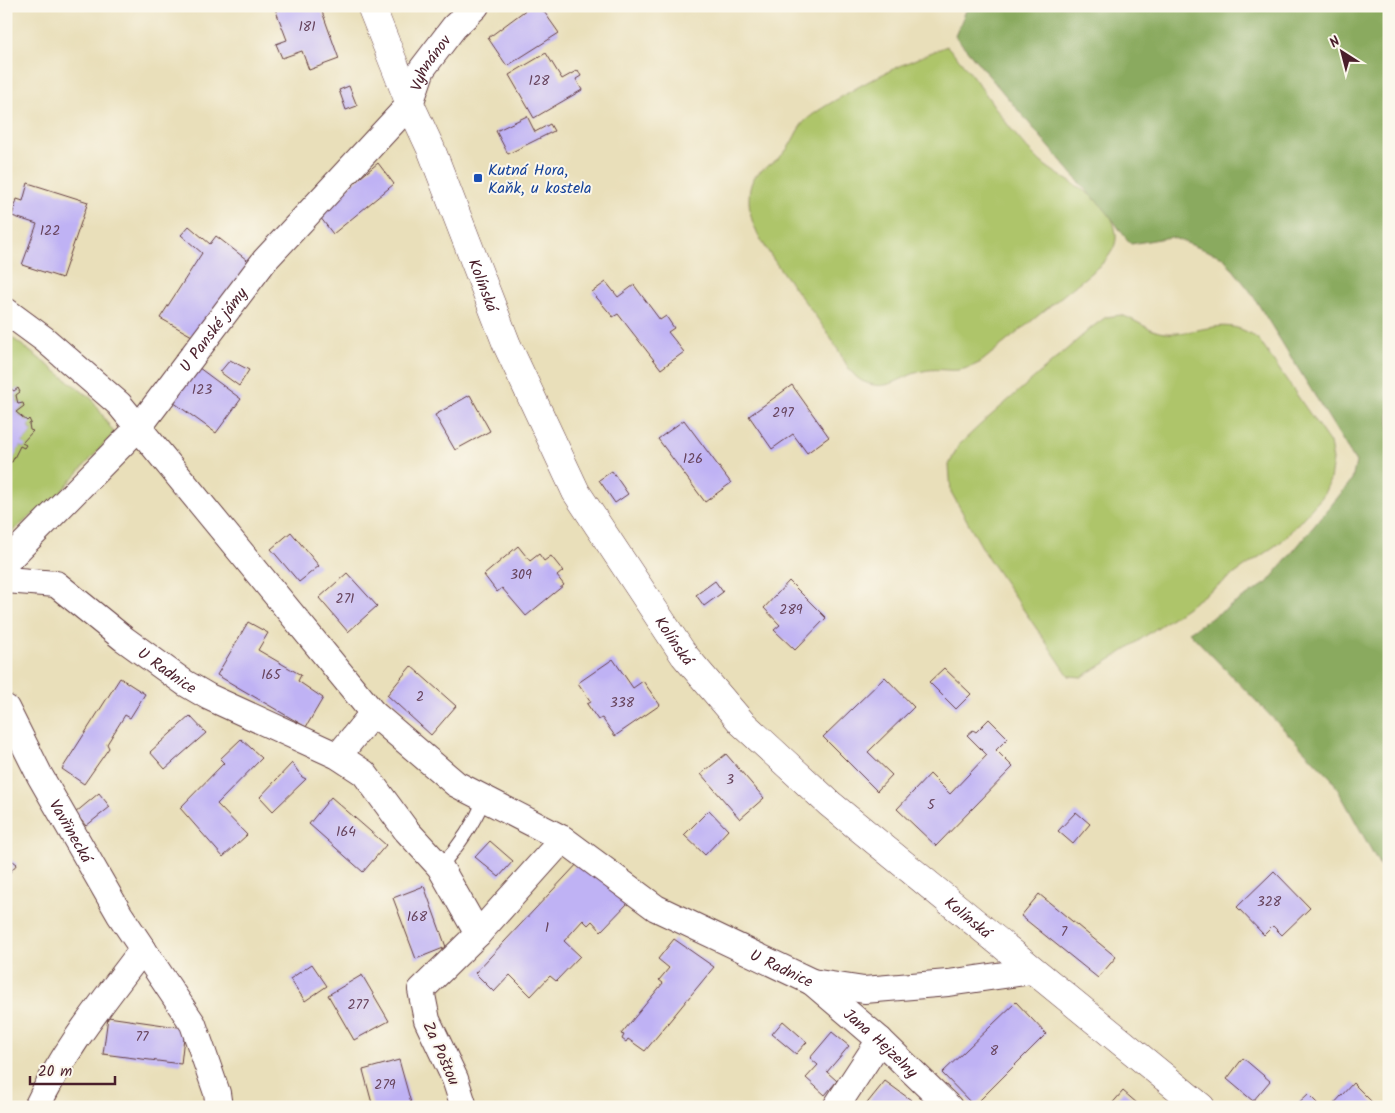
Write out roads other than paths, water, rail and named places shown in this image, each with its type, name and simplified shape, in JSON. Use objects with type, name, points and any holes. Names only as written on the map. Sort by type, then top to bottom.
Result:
[{"type":"street","name":"Kolínská","points":[[371,6],[410,104],[431,149],[507,345],[576,492],[684,655],[742,723],[830,804],[1032,971],[1201,1107]]},
{"type":"street","name":"Vyhnánov","points":[[410,104],[422,69],[454,27],[476,6]]},
{"type":"street","name":"U Panské jámy","points":[[6,562],[139,427],[264,260],[410,104]]},
{"type":"street","points":[[6,311],[44,339],[119,404],[139,427]]},
{"type":"street","name":"U Radnice","points":[[139,427],[373,713],[456,784],[484,800],[564,839],[656,908],[812,982],[864,990],[948,983],[1032,971]]},
{"type":"street","name":"U Radnice","points":[[6,580],[56,584],[124,639],[185,683],[209,697],[338,756],[364,773],[406,830],[440,867],[478,934]]},
{"type":"street","name":"Vavřinecká","points":[[6,708],[40,776],[120,915],[193,1024],[217,1093],[219,1107]]},
{"type":"street","points":[[338,756],[373,713]]},
{"type":"street","points":[[478,934],[564,839]]},
{"type":"street","name":"Za Poštou","points":[[464,1107],[455,1079],[427,1020],[421,990],[478,934]]},
{"type":"street","points":[[37,1107],[47,1086],[78,1036],[143,949]]},
{"type":"street","name":"Jana Hejzelny","points":[[812,982],[880,1040],[949,1107]]},
{"type":"street","points":[[836,1107],[880,1040]]},
{"type":"lane","points":[[440,867],[459,847],[474,824],[484,800]]},
{"type":"place","name":"Kutná Hora, Kaňk, u kostela","points":[[478,178]]}]
